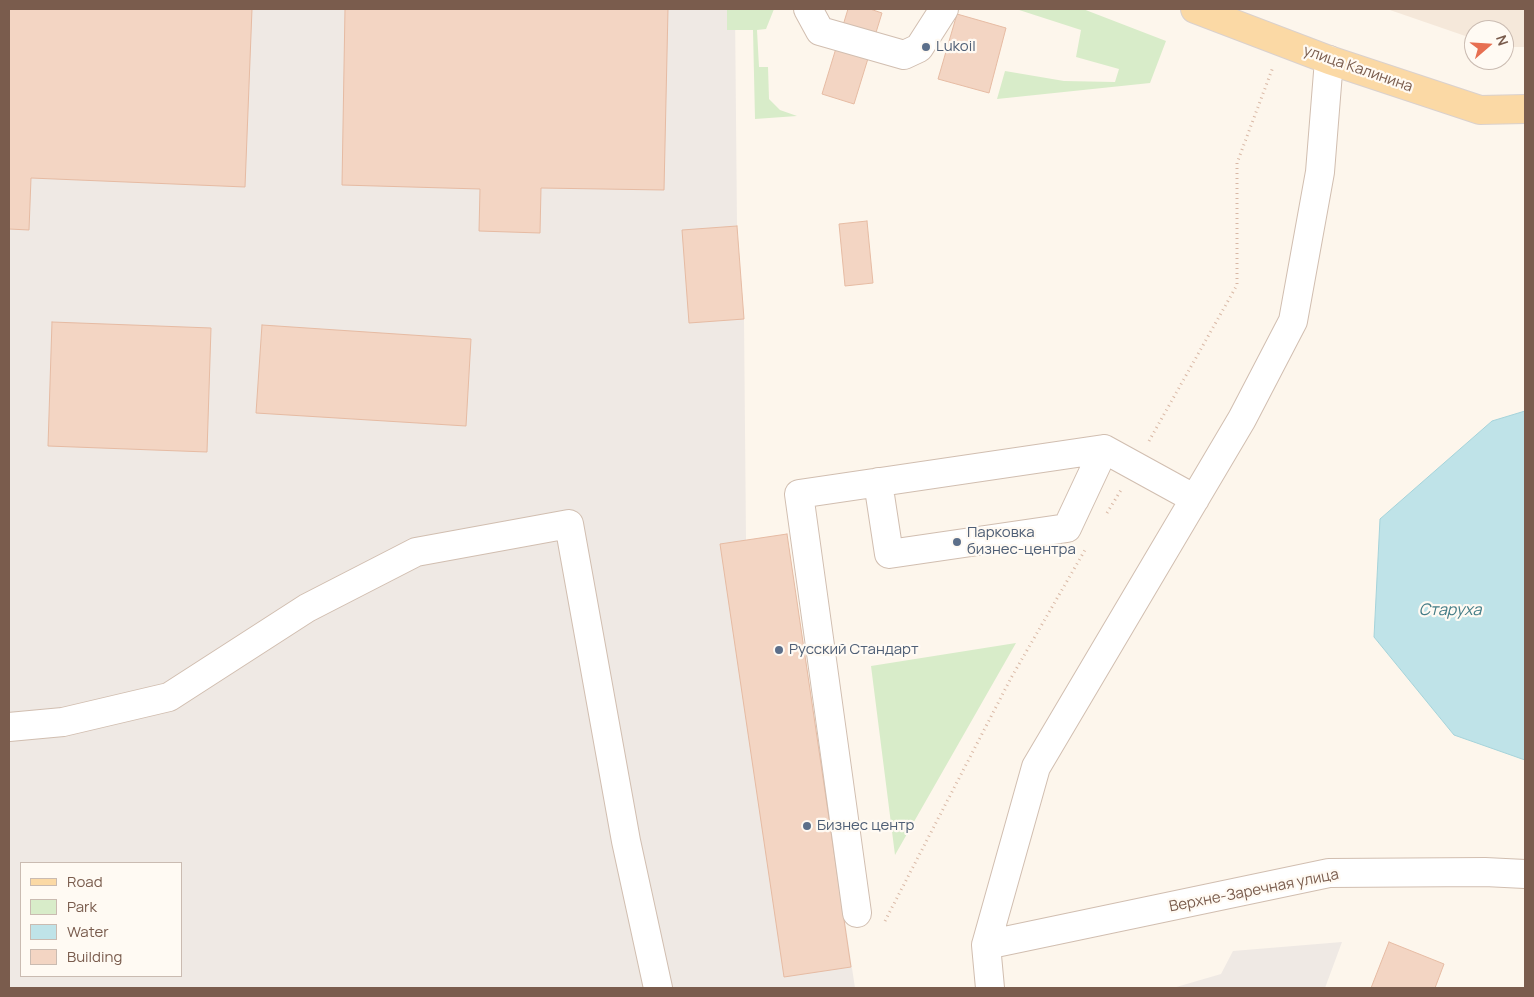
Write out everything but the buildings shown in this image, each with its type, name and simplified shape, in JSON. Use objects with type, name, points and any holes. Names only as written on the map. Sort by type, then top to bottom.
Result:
[{"type":"main road","name":"улица Калинина","points":[[1195,9],[1329,60],[1480,110],[1525,109]]},
{"type":"street","points":[[808,9],[820,31],[904,55],[919,48],[944,9]]},
{"type":"street","points":[[990,988],[986,945],[1036,767],[1242,419],[1293,321],[1320,172],[1329,60]]},
{"type":"street","points":[[857,913],[799,494],[1104,449],[1195,499]]},
{"type":"street","points":[[878,482],[889,554],[1067,528],[1104,449]]},
{"type":"street","points":[[9,727],[63,722],[169,697],[307,608],[416,552],[569,524],[626,841],[658,988]]},
{"type":"street","name":"Верхне-Заречная улица","points":[[986,945],[1329,873],[1485,872],[1525,874]]},
{"type":"shaded area","points":[[9,9],[735,9],[737,226],[744,319],[746,540],[787,534],[855,988],[9,988]]},
{"type":"shaded area","points":[[1387,9],[1525,9],[1525,47],[1514,47],[1514,20],[1464,20],[1464,36]]},
{"type":"shaded area","points":[[1342,942],[1325,988],[1173,988],[1221,974],[1233,951]]},
{"type":"green space","points":[[727,9],[774,9],[766,29],[757,30],[759,67],[768,67],[769,99],[780,110],[797,116],[755,119],[753,30],[727,30]]},
{"type":"green space","points":[[1016,9],[1083,9],[1166,41],[1150,83],[997,99],[1005,71],[1064,81],[1115,82],[1119,69],[1076,57],[1081,30]]},
{"type":"green space","points":[[1016,643],[895,855],[871,666]]},
{"type":"water","name":"Старуха","points":[[1525,411],[1525,760],[1454,735],[1374,637],[1380,519],[1492,421]]},
{"type":"place","name":"Lukoil","points":[[926,47]]},
{"type":"place","name":"Парковка бизнес-центра","points":[[957,542]]},
{"type":"place","name":"Русский Стандарт","points":[[779,650]]},
{"type":"place","name":"Бизнес центр","points":[[807,826]]}]
